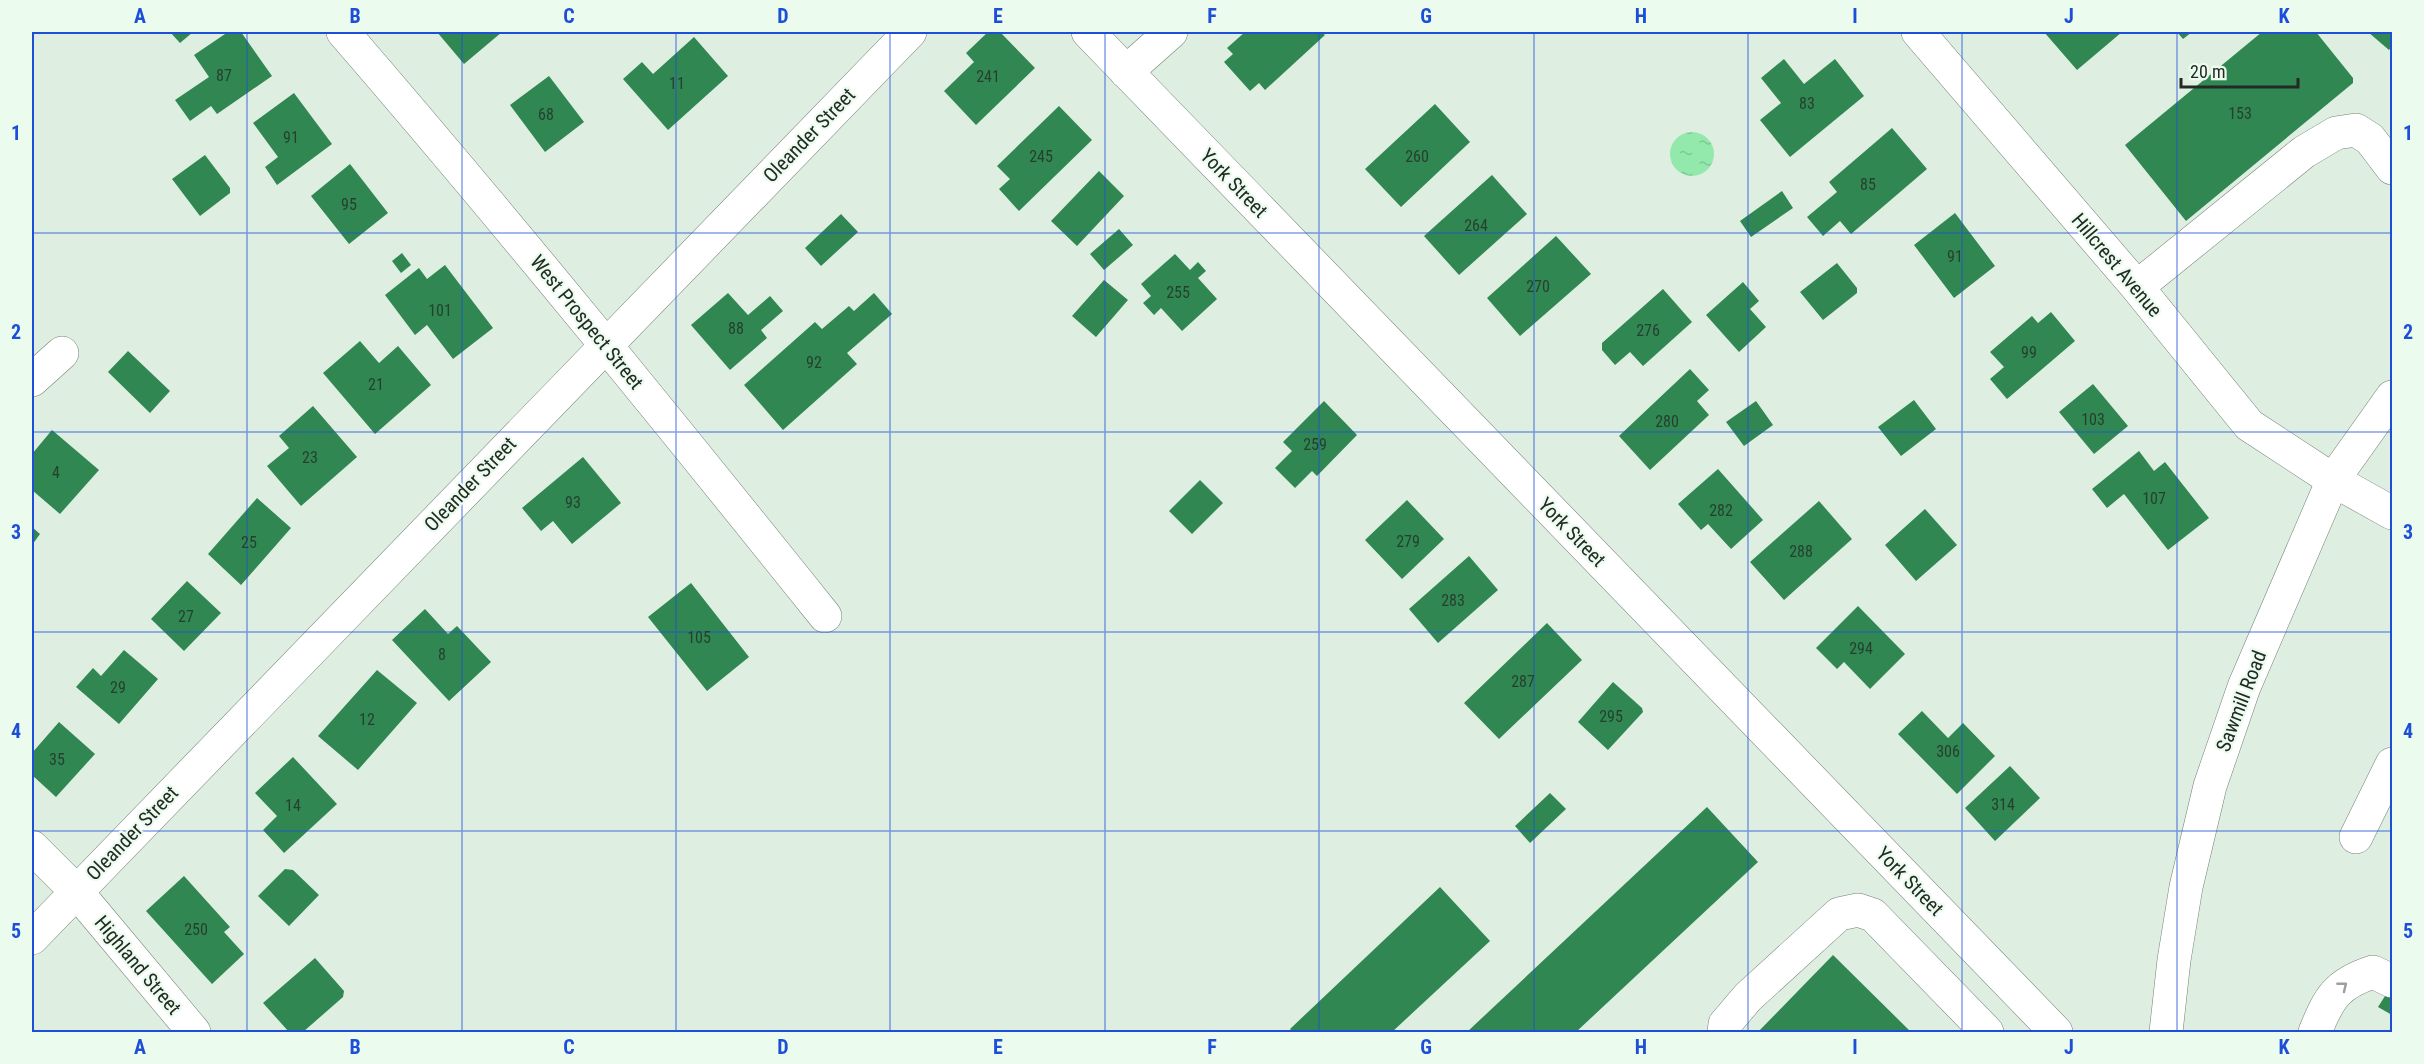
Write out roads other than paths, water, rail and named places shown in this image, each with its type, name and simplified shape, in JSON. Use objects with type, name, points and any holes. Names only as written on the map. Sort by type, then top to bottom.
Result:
[{"type":"street","name":"West Prospect Street","points":[[343,32],[445,150],[606,344],[825,616]]},
{"type":"street","name":"Oleander Street","points":[[32,938],[910,32]]},
{"type":"street","name":"York Street","points":[[1088,32],[2056,1032]]},
{"type":"street","points":[[1126,72],[1171,32]]},
{"type":"street","name":"Hillcrest Avenue","points":[[1917,32],[2136,287],[2249,425],[2333,480],[2392,513]]},
{"type":"street","points":[[2136,287],[2304,152],[2336,133],[2356,130],[2370,139],[2392,168]]},
{"type":"street","points":[[32,380],[63,353]]},
{"type":"street","name":"Sawmill Road","points":[[2166,1032],[2174,960],[2186,887],[2210,786],[2244,687],[2333,480],[2392,397]]},
{"type":"street","points":[[2356,837],[2392,764]]},
{"type":"street","name":"Highland Street","points":[[32,847],[76,891],[195,1032]]},
{"type":"street","points":[[1724,1032],[1725,1024],[1748,997],[1839,914],[1858,910],[1873,915],[1987,1032]]},
{"type":"street","points":[[2315,1032],[2326,1004],[2338,989],[2354,978],[2373,972],[2392,981]]},
{"type":"water","points":[[1692,132],[1701,133],[1708,138],[1713,145],[1713,163],[1708,170],[1701,175],[1692,176],[1683,175],[1676,170],[1671,163],[1670,154],[1671,145],[1676,138],[1683,133]]}]
